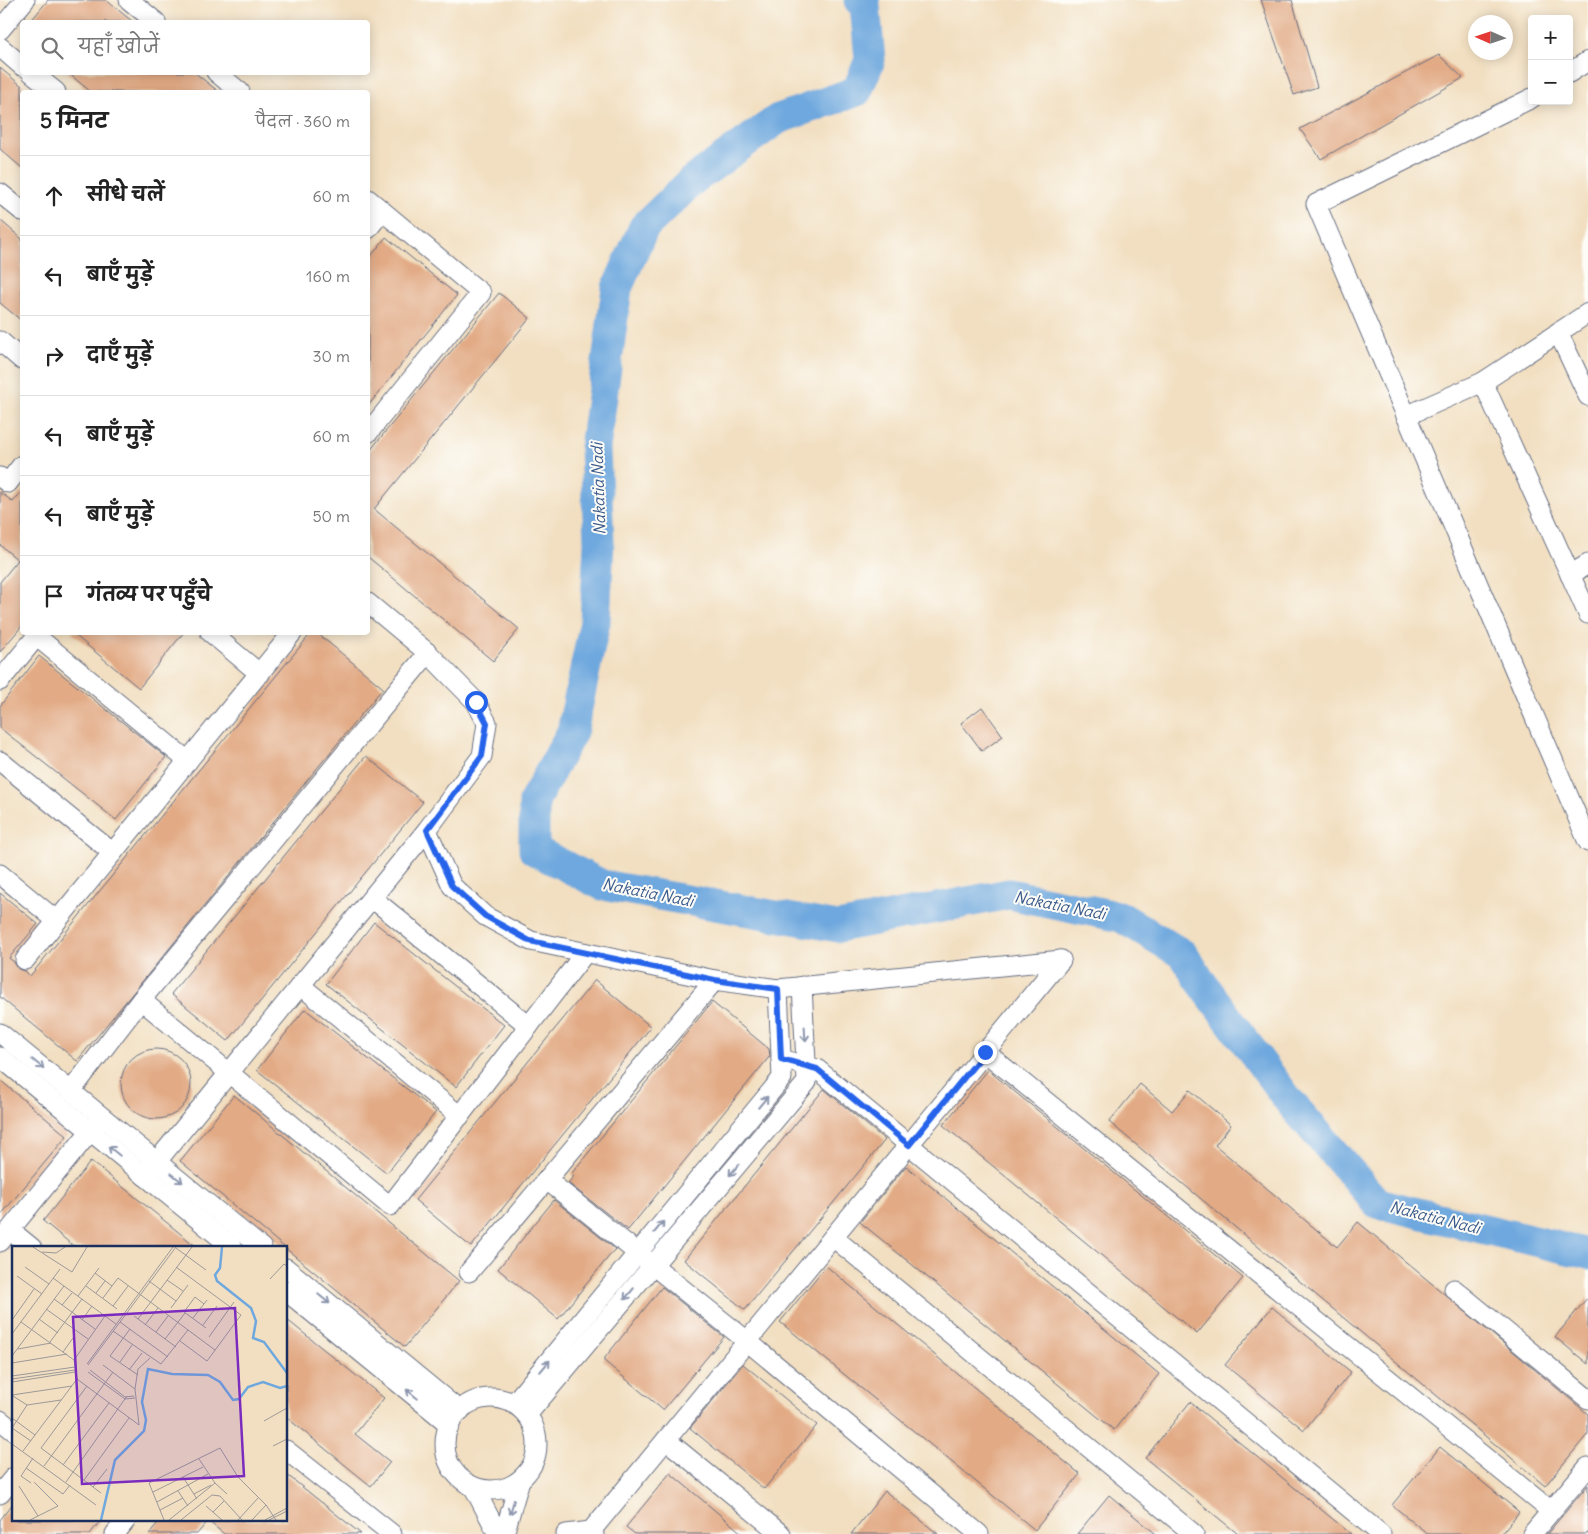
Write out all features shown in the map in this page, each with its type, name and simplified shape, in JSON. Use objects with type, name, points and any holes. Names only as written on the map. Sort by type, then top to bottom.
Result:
[{"type":"street","points":[[0,30],[25,0]]},
{"type":"street","points":[[129,0],[154,20]]},
{"type":"street","points":[[0,47],[20,64]]},
{"type":"street","points":[[1573,70],[1588,61]]},
{"type":"street","points":[[35,75],[54,90]]},
{"type":"street","points":[[220,75],[238,90]]},
{"type":"street","points":[[1528,100],[1316,204],[1588,842]]},
{"type":"street","points":[[0,193],[20,209]]},
{"type":"street","points":[[370,201],[481,293],[370,431]]},
{"type":"street","points":[[370,226],[382,211]]},
{"type":"street","points":[[1406,416],[1483,382],[1588,313]]},
{"type":"street","points":[[1558,332],[1588,396]]},
{"type":"street","points":[[0,341],[20,358]]},
{"type":"street","points":[[1483,382],[1588,614]]},
{"type":"street","points":[[1570,575],[1588,564]]},
{"type":"street","points":[[150,1168],[427,830],[482,756],[487,723],[476,702],[428,653],[370,606]]},
{"type":"street","points":[[0,681],[37,635]]},
{"type":"street","points":[[39,635],[188,761]]},
{"type":"street","points":[[214,635],[260,674]]},
{"type":"street","points":[[25,960],[291,635]]},
{"type":"street","points":[[71,1092],[141,1000],[428,653]]},
{"type":"street","points":[[0,761],[113,853]]},
{"type":"street","points":[[427,830],[452,886],[485,916],[530,941],[715,980],[778,989],[1061,960],[747,1341],[592,1533],[566,1534]]},
{"type":"street","points":[[0,874],[57,920]]},
{"type":"street","points":[[372,898],[529,1026]]},
{"type":"street","points":[[141,1000],[390,1206],[585,952]]},
{"type":"street","points":[[469,1272],[715,980]]},
{"type":"street","points":[[300,985],[460,1116]]},
{"type":"street","points":[[521,1409],[653,1266],[808,1082],[802,986]]},
{"type":"street","points":[[521,1409],[638,1253],[782,1078],[778,989]]},
{"type":"street","points":[[0,1033],[102,1117],[150,1168],[231,1246]]},
{"type":"street","points":[[985,1052],[1551,1511]]},
{"type":"street","points":[[0,1057],[90,1132],[150,1168],[259,1246]]},
{"type":"street","points":[[781,1059],[817,1069],[1381,1534]]},
{"type":"street","points":[[28,1246],[5,1236],[102,1117]]},
{"type":"street","points":[[547,1180],[747,1341],[978,1534]]},
{"type":"street","points":[[833,1237],[1194,1534]]},
{"type":"street","points":[[288,1270],[455,1418]]},
{"type":"street","points":[[1454,1289],[1588,1399]]},
{"type":"street","points":[[288,1293],[455,1418]]},
{"type":"street","points":[[504,1534],[520,1480],[531,1466],[537,1449],[536,1431],[521,1409],[497,1398],[479,1399],[463,1407],[455,1418],[446,1438],[447,1456],[455,1472],[468,1484],[486,1490],[504,1488],[520,1480]]},
{"type":"street","points":[[0,1420],[12,1429]]},
{"type":"street","points":[[666,1440],[781,1534]]},
{"type":"street","points":[[288,1452],[392,1534]]},
{"type":"street","points":[[1532,1534],[1588,1467]]},
{"type":"street","points":[[0,1494],[12,1479]]},
{"type":"street","points":[[473,1486],[498,1534]]},
{"type":"street","points":[[115,1534],[124,1522]]},
{"type":"building","points":[[48,0],[106,0],[131,20],[32,20]]},
{"type":"building","points":[[1261,0],[1292,0],[1317,87],[1294,95]]},
{"type":"building","points":[[1439,55],[1463,78],[1321,159],[1300,129]]},
{"type":"building","points":[[0,68],[22,86],[22,90],[20,90],[20,166],[0,149]]},
{"type":"building","points":[[71,75],[198,75],[216,90],[89,90]]},
{"type":"building","points":[[0,220],[20,237],[20,319],[0,303]]},
{"type":"building","points":[[386,237],[457,295],[370,404],[370,257]]},
{"type":"building","points":[[499,293],[530,318],[374,509],[519,629],[493,661],[370,559],[370,451]]},
{"type":"building","points":[[0,492],[13,502],[20,493],[20,628],[0,652],[0,582],[18,560],[0,545]]},
{"type":"building","points":[[75,635],[182,635],[139,688]]},
{"type":"building","points":[[310,635],[320,635],[383,688],[77,1061],[0,997],[0,893],[38,924],[9,958],[18,969],[25,971],[30,976]]},
{"type":"building","points":[[39,656],[166,757],[116,820],[0,728],[0,706]]},
{"type":"building","points":[[982,707],[1003,736],[982,751],[961,723]]},
{"type":"building","points":[[366,756],[423,802],[228,1041],[171,994]]},
{"type":"building","points":[[374,922],[504,1025],[456,1087],[326,984]]},
{"type":"building","points":[[595,980],[651,1027],[471,1247],[415,1200]]},
{"type":"building","points":[[712,1002],[769,1049],[770,1056],[628,1230],[568,1183],[574,1176],[571,1174]]},
{"type":"building","points":[[305,1009],[436,1112],[387,1173],[257,1070]]},
{"type":"building","points":[[163,1049],[176,1055],[185,1064],[189,1070],[191,1084],[189,1098],[181,1109],[170,1117],[149,1119],[142,1117],[131,1109],[123,1098],[121,1077],[123,1070],[131,1059],[142,1051]]},
{"type":"building","points":[[988,1070],[1243,1278],[1197,1334],[943,1125]]},
{"type":"building","points":[[0,1080],[67,1136],[0,1216]]},
{"type":"building","points":[[1140,1084],[1172,1111],[1190,1090],[1231,1125],[1215,1145],[1337,1247],[1358,1222],[1588,1414],[1588,1434],[1545,1486],[1109,1122]]},
{"type":"building","points":[[824,1089],[885,1140],[745,1310],[684,1260]]},
{"type":"building","points":[[234,1095],[459,1281],[405,1347],[288,1250],[288,1246],[283,1246],[180,1161]]},
{"type":"building","points":[[91,1161],[196,1246],[74,1246],[43,1221]]},
{"type":"building","points":[[906,1166],[1159,1374],[1114,1430],[860,1222]]},
{"type":"building","points":[[554,1200],[615,1249],[558,1319],[498,1269]]},
{"type":"building","points":[[826,1266],[1080,1474],[1035,1530],[780,1322]]},
{"type":"building","points":[[662,1287],[724,1337],[663,1410],[603,1360]]},
{"type":"building","points":[[1588,1297],[1588,1364],[1555,1337]]},
{"type":"building","points":[[1272,1307],[1351,1372],[1304,1430],[1225,1365]]},
{"type":"building","points":[[288,1321],[384,1398],[355,1434],[390,1462],[371,1486],[288,1419]]},
{"type":"building","points":[[743,1364],[817,1425],[764,1489],[690,1428]]},
{"type":"building","points":[[1190,1402],[1351,1534],[1238,1534],[1145,1458]]},
{"type":"building","points":[[1440,1447],[1519,1512],[1501,1534],[1428,1534],[1392,1505]]},
{"type":"building","points":[[670,1473],[743,1534],[635,1534],[626,1527]]},
{"type":"building","points":[[288,1476],[361,1534],[224,1534],[209,1522],[288,1522]]},
{"type":"building","points":[[1588,1485],[1588,1534],[1547,1534]]},
{"type":"building","points":[[885,1491],[938,1534],[851,1534]]},
{"type":"building","points":[[1109,1495],[1156,1534],[1077,1534]]},
{"type":"building","points":[[12,1505],[12,1522],[99,1522],[90,1534],[0,1534],[0,1520]]},
{"type":"building","points":[[158,1522],[207,1522],[197,1534],[149,1534]]},
{"type":"waterway","name":"Nakatia Nadi","points":[[859,0],[865,5],[870,60],[857,91],[778,119],[693,180],[644,227],[617,288],[595,448],[599,542],[595,622],[572,732],[534,801],[534,850],[602,885],[838,927],[1009,894],[1121,917],[1184,955],[1199,979],[1289,1101],[1377,1203],[1588,1254]]},
{"type":"route","points":[[476,702],[487,723],[482,756],[427,830],[452,886],[485,916],[530,941],[715,980],[778,989],[781,1059],[817,1069],[909,1145],[985,1052]]}]
